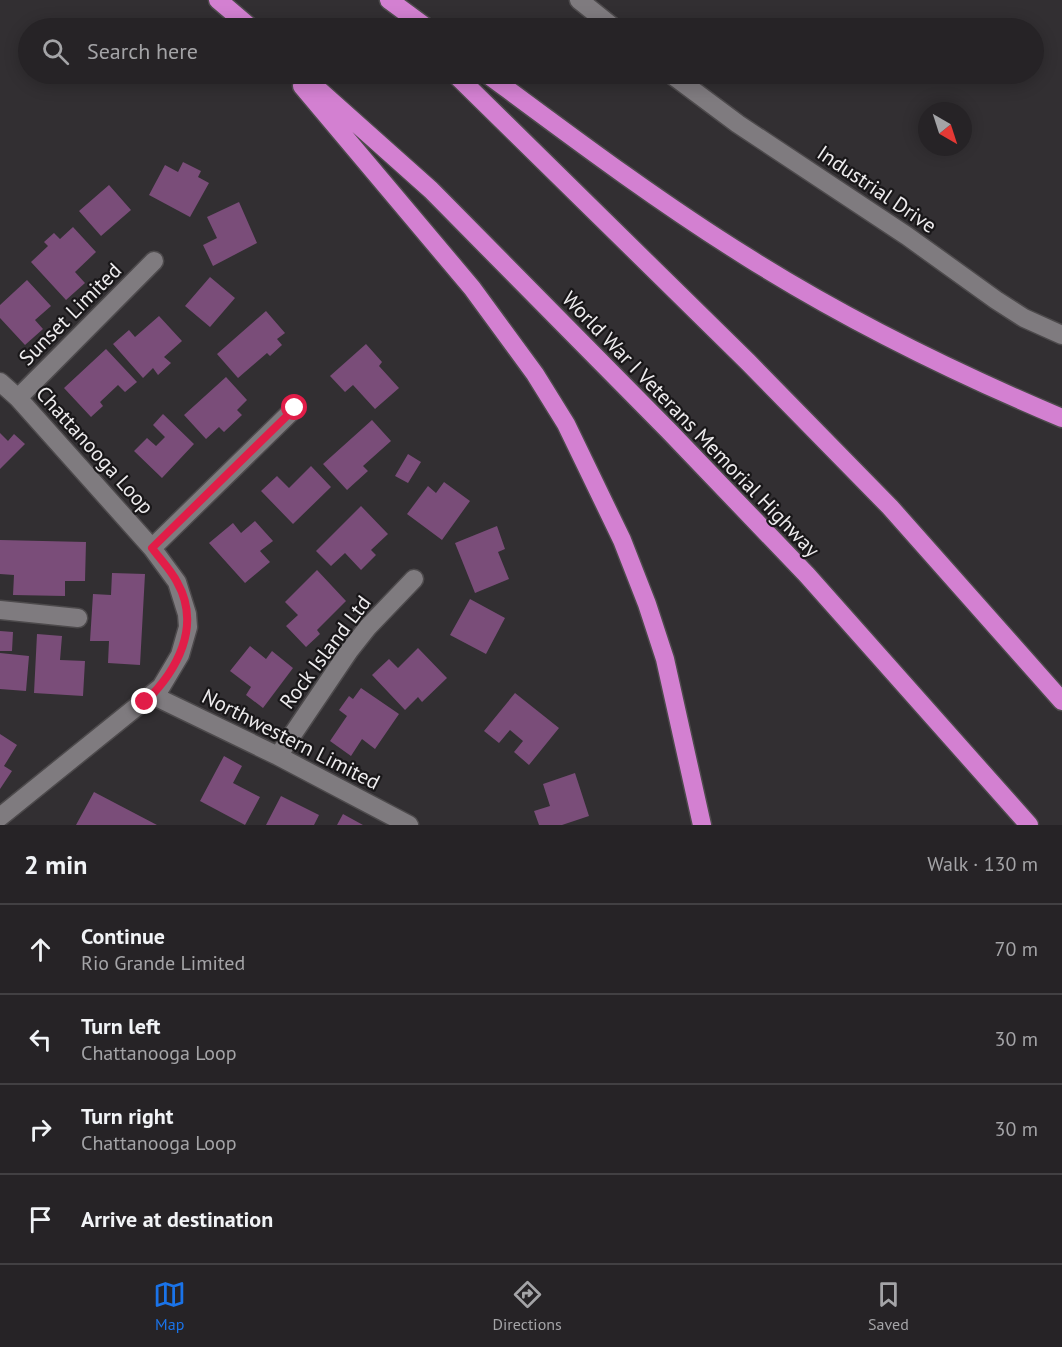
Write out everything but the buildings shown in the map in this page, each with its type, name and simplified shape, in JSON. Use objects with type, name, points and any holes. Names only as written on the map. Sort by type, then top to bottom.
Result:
[{"type":"highway","points":[[218,0],[239,18]]},
{"type":"highway","points":[[377,0],[396,18]]},
{"type":"highway","points":[[389,0],[413,18]]},
{"type":"highway","points":[[299,84],[472,288],[529,366],[566,424],[622,540],[647,604],[665,659],[702,825]]},
{"type":"highway","name":"World War I Veterans Memorial Highway","points":[[312,84],[431,190],[661,423],[807,575],[1029,825]]},
{"type":"highway","points":[[465,84],[731,345],[890,507],[1062,701]]},
{"type":"highway","points":[[501,84],[607,162],[746,256],[899,343],[1062,418]]},
{"type":"street","points":[[579,0],[602,18]]},
{"type":"street","name":"Industrial Drive","points":[[684,84],[738,124],[907,236],[996,300],[1024,318],[1062,335]]},
{"type":"street","name":"Sunset Limited","points":[[18,398],[153,261]]},
{"type":"street","name":"Chattanooga Loop","points":[[0,382],[18,398],[152,548],[177,582],[187,614],[188,627],[173,670],[152,695],[0,818]]},
{"type":"street","points":[[152,548],[295,408]]},
{"type":"street","name":"Rock Island Ltd","points":[[278,756],[349,651],[368,627],[414,579]]},
{"type":"street","points":[[0,610],[78,618]]},
{"type":"street","name":"Northwestern Limited","points":[[152,695],[278,756],[409,825]]},
{"type":"street","points":[[0,818],[11,825]]},
{"type":"route","points":[[145,702],[161,687],[173,670],[188,627],[183,596],[177,582],[152,548],[295,408]]}]
